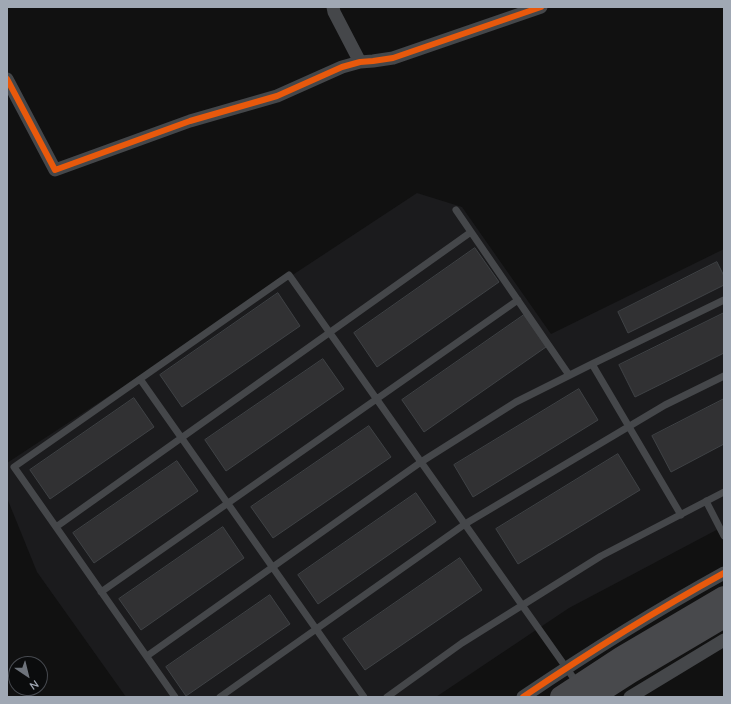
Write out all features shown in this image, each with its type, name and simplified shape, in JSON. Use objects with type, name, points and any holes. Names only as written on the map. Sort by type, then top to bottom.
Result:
[{"type":"highway","points":[[575,687],[724,597]]},
{"type":"highway","points":[[575,687],[631,672],[724,617]]},
{"type":"street","points":[[333,7],[334,12],[360,62]]},
{"type":"street","points":[[7,79],[55,170],[190,122],[277,96],[342,67],[360,62],[393,58],[541,7]]},
{"type":"street","points":[[523,697],[575,687],[618,635],[724,573]]},
{"type":"street","points":[[630,697],[724,640]]},
{"type":"lane","points":[[456,210],[569,375]]},
{"type":"lane","points":[[56,527],[471,232]]},
{"type":"lane","points":[[175,697],[14,467],[289,275],[522,606],[575,687]]},
{"type":"lane","points":[[101,592],[518,300]]},
{"type":"lane","points":[[147,656],[421,462],[516,402],[724,300]]},
{"type":"lane","points":[[592,364],[681,515]]},
{"type":"lane","points":[[220,697],[465,524],[665,405],[724,376]]},
{"type":"lane","points":[[140,379],[364,697]]},
{"type":"lane","points":[[387,697],[462,643],[601,556],[724,492]]},
{"type":"lane","points":[[706,501],[724,536]]},
{"type":"lane","points":[[397,690],[401,697]]},
{"type":"shaded area","points":[[417,193],[462,207],[551,334],[724,249],[724,526],[569,608],[436,697],[126,697],[37,572],[7,498],[7,463]]},
{"type":"building","points":[[475,248],[499,282],[377,367],[354,333]]},
{"type":"building","points":[[717,262],[724,276],[724,285],[628,333],[618,312]]},
{"type":"building","points":[[278,293],[300,326],[182,407],[160,375]]},
{"type":"building","points":[[724,313],[724,353],[635,397],[619,365]]},
{"type":"building","points":[[524,315],[546,347],[424,432],[402,400]]},
{"type":"building","points":[[323,359],[344,389],[226,471],[205,440]]},
{"type":"building","points":[[579,389],[598,420],[473,497],[454,465]]},
{"type":"building","points":[[134,398],[154,427],[50,499],[30,470]]},
{"type":"building","points":[[724,399],[724,444],[671,472],[652,436]]},
{"type":"building","points":[[369,426],[391,457],[273,538],[251,507]]},
{"type":"building","points":[[618,454],[640,490],[518,564],[496,529]]},
{"type":"building","points":[[177,461],[198,491],[94,563],[73,533]]},
{"type":"building","points":[[416,493],[436,522],[318,604],[298,575]]},
{"type":"building","points":[[223,527],[244,558],[141,630],[119,599]]},
{"type":"building","points":[[460,558],[482,590],[365,670],[343,639]]},
{"type":"building","points":[[270,595],[290,624],[186,696],[166,667]]},
{"type":"cycle path","points":[[7,79],[55,170],[190,121],[277,96],[342,67],[360,62],[393,58],[541,7]]},
{"type":"cycle path","points":[[523,697],[622,633],[724,573]]}]
